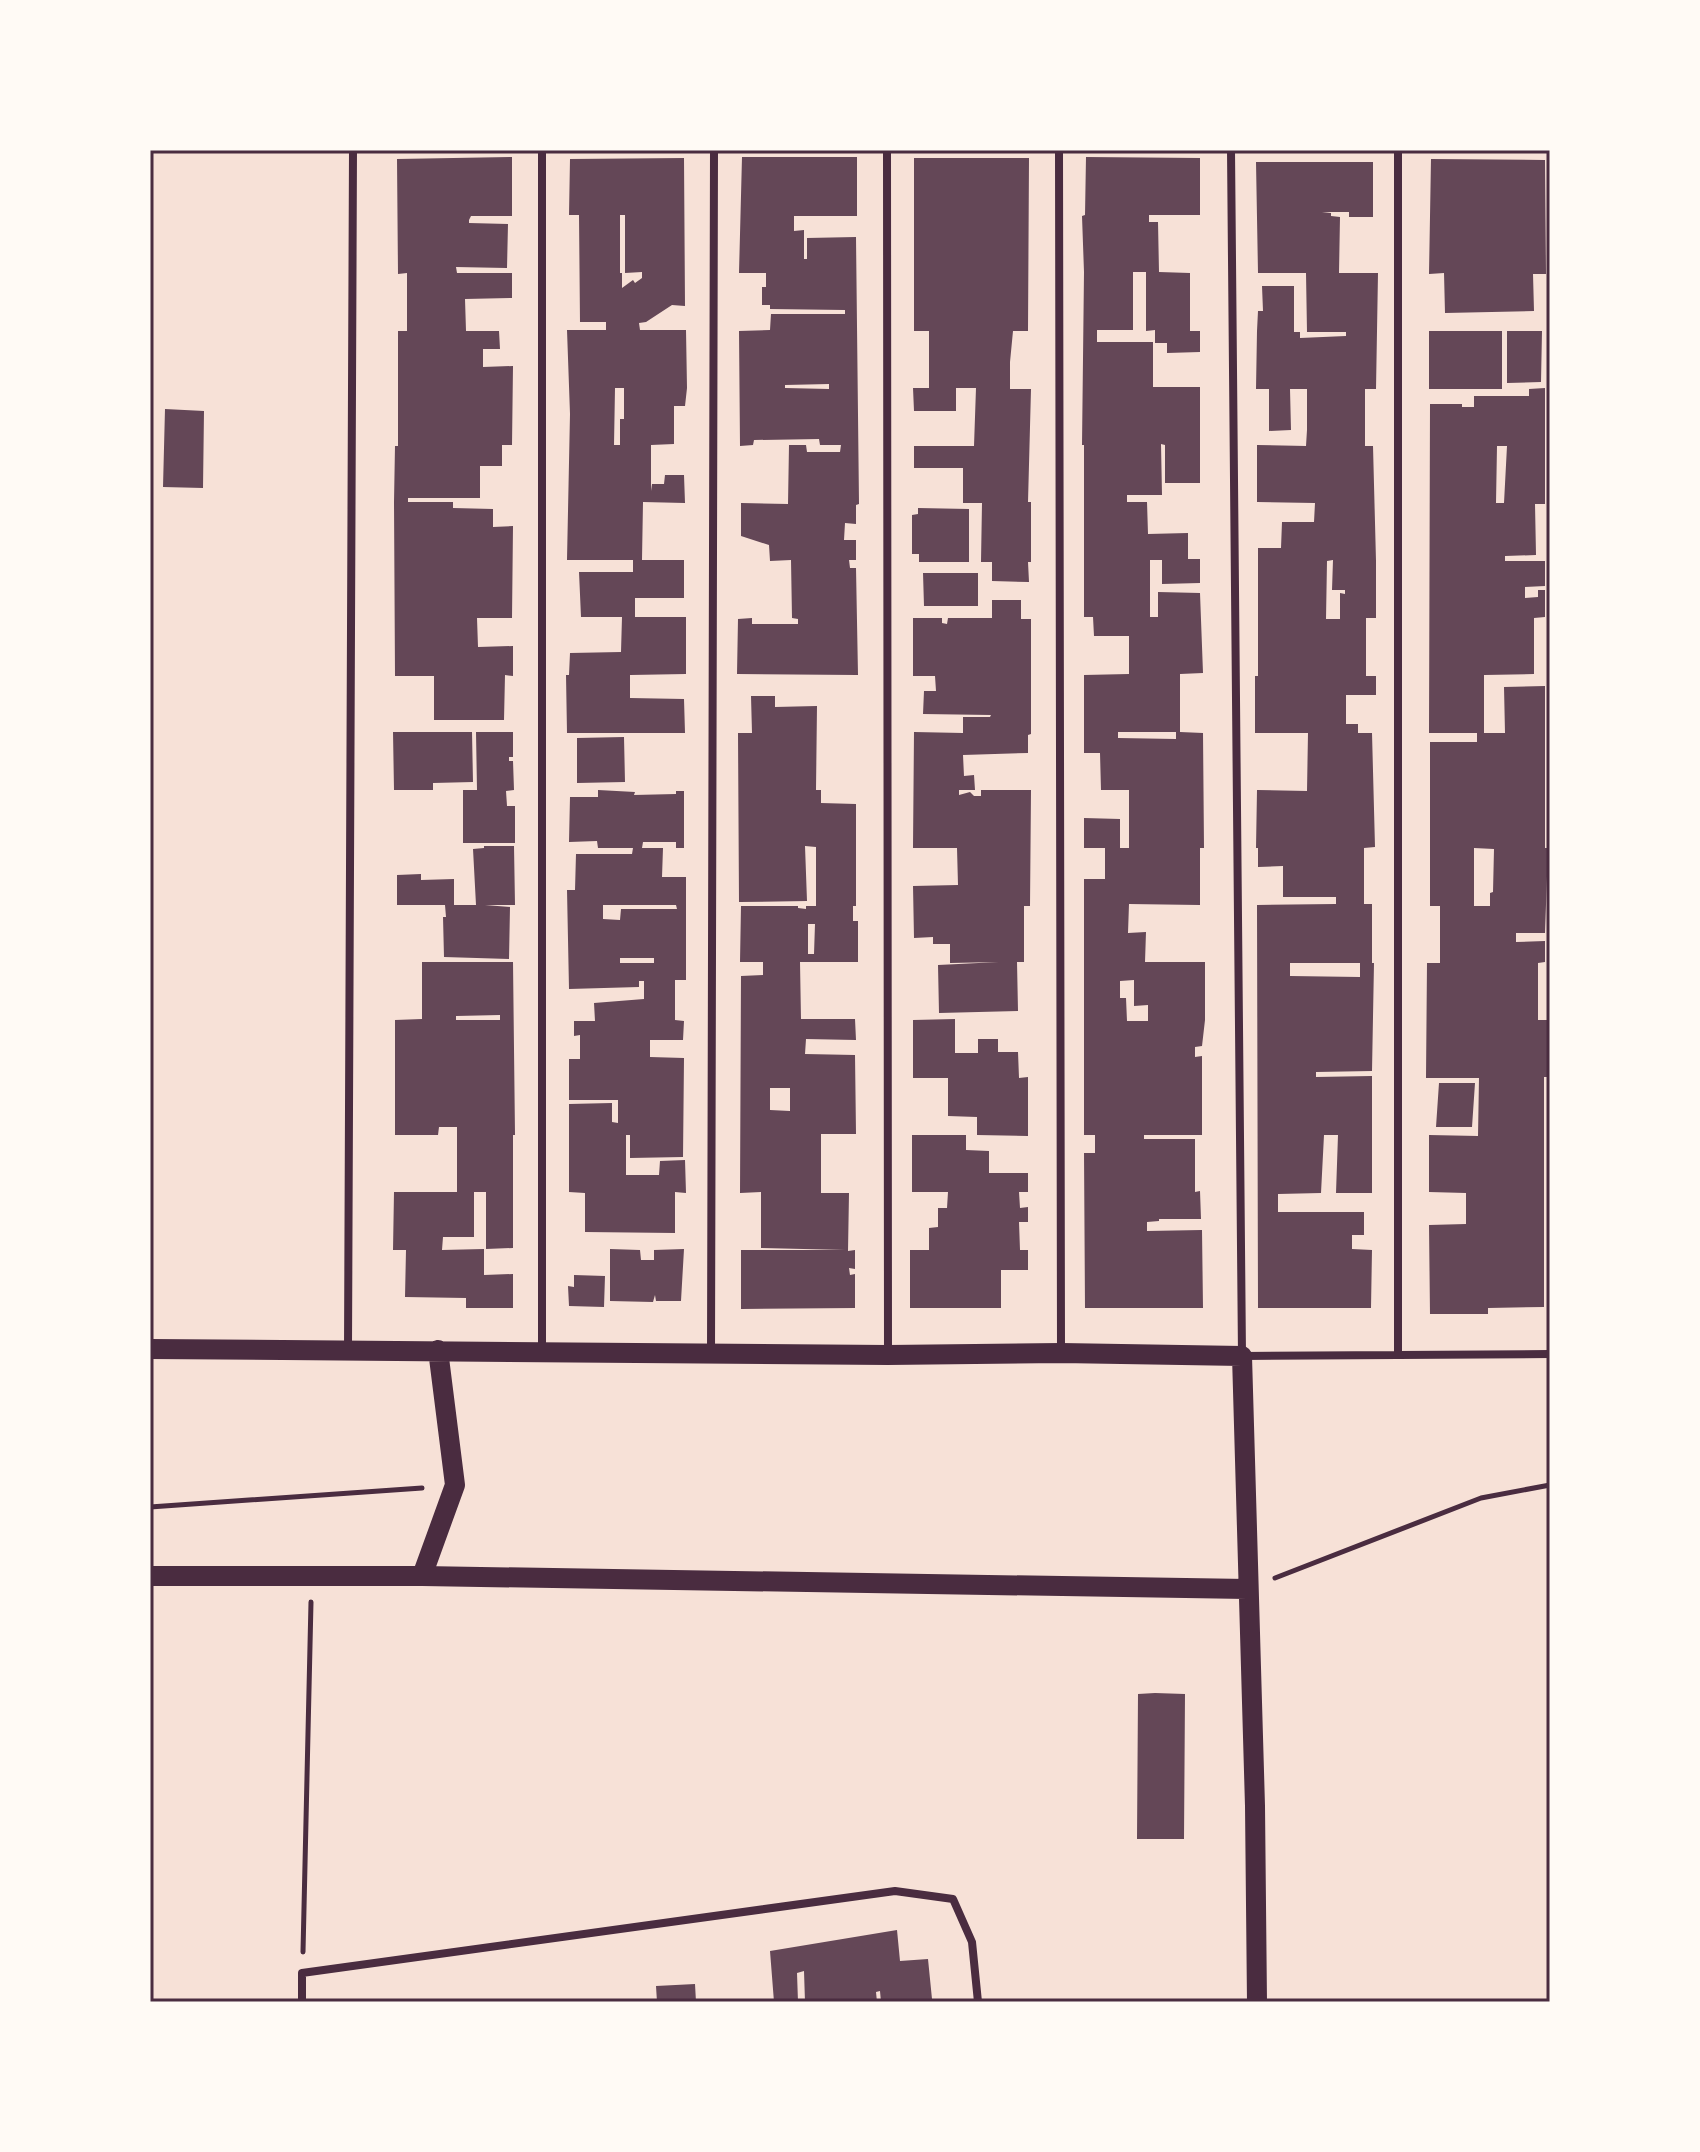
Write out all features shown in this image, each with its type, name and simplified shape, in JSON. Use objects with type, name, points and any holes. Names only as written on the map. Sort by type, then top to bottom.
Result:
[{"type":"main road","points":[[150,1349],[1242,1356],[1255,1806],[1257,2002]]},
{"type":"main road","points":[[422,1576],[455,1485],[438,1350]]},
{"type":"main road","points":[[150,1576],[422,1576],[1247,1589]]},
{"type":"street","points":[[348,1349],[353,150]]},
{"type":"street","points":[[542,150],[542,1351]]},
{"type":"street","points":[[711,1353],[714,150]]},
{"type":"street","points":[[887,150],[888,1355]]},
{"type":"street","points":[[1059,150],[1061,1353]]},
{"type":"street","points":[[1231,150],[1242,1356],[1550,1354]]},
{"type":"street","points":[[1398,150],[1398,1355]]},
{"type":"street","points":[[302,2002],[302,1973],[895,1891],[953,1899],[972,1942],[978,2002]]},
{"type":"path","points":[[150,1507],[455,1485]]},
{"type":"path","points":[[1247,1589],[1481,1498],[1550,1485]]},
{"type":"path","points":[[302,1973],[312,1576]]},
{"type":"building","points":[[512,157],[512,216],[471,216],[469,220],[469,223],[508,224],[507,268],[456,267],[457,273],[512,273],[512,298],[465,299],[466,331],[499,331],[500,349],[483,349],[483,367],[513,366],[512,445],[502,445],[502,466],[480,466],[480,498],[408,498],[408,502],[453,502],[453,508],[493,509],[493,527],[513,526],[512,618],[477,618],[478,647],[513,646],[513,676],[505,675],[504,720],[434,720],[434,676],[395,676],[394,502],[395,446],[398,446],[398,331],[407,331],[407,273],[398,274],[397,159]]},
{"type":"building","points":[[742,157],[857,157],[857,216],[794,216],[794,231],[804,230],[804,259],[807,259],[807,238],[856,237],[859,504],[856,505],[856,524],[845,523],[844,540],[856,540],[856,560],[849,560],[850,568],[856,568],[858,675],[737,674],[738,619],[752,618],[752,624],[798,624],[798,619],[792,618],[791,560],[770,561],[769,545],[741,536],[741,503],[788,504],[789,445],[806,445],[807,452],[840,452],[841,445],[820,445],[819,439],[754,440],[753,445],[740,446],[739,331],[770,330],[771,314],[845,314],[845,310],[770,309],[770,305],[762,305],[766,273],[739,273]],"holes":[[[829,384],[829,389],[785,388],[785,385]]]},
{"type":"building","points":[[1086,157],[1200,158],[1200,215],[1149,215],[1149,222],[1158,222],[1159,272],[1190,273],[1190,331],[1200,331],[1200,352],[1167,353],[1167,343],[1155,343],[1155,330],[1146,331],[1146,272],[1133,272],[1133,330],[1097,330],[1097,342],[1153,342],[1153,387],[1200,387],[1200,483],[1165,483],[1165,445],[1161,444],[1162,495],[1127,495],[1127,502],[1147,502],[1148,534],[1188,533],[1188,559],[1200,559],[1200,583],[1162,584],[1162,560],[1150,560],[1150,617],[1158,617],[1158,592],[1200,593],[1203,673],[1180,674],[1180,732],[1203,733],[1204,848],[1200,848],[1200,905],[1129,904],[1128,933],[1146,932],[1145,962],[1205,962],[1202,1046],[1195,1047],[1195,1057],[1202,1056],[1202,1135],[1144,1135],[1144,1139],[1195,1139],[1195,1192],[1200,1191],[1201,1219],[1159,1219],[1147,1222],[1147,1231],[1202,1230],[1203,1308],[1085,1308],[1084,1153],[1095,1153],[1095,1135],[1084,1135],[1084,879],[1105,879],[1105,848],[1084,848],[1084,818],[1120,819],[1120,848],[1129,848],[1129,790],[1101,790],[1100,753],[1084,753],[1084,675],[1129,674],[1129,636],[1094,636],[1093,617],[1084,617],[1082,216],[1085,215]],"holes":[[[1118,732],[1176,732],[1176,739],[1118,738]],[[1134,980],[1134,1006],[1148,1005],[1148,1021],[1127,1021],[1126,998],[1120,998],[1120,981]]]},
{"type":"building","points":[[684,158],[685,306],[672,305],[646,322],[639,323],[640,330],[686,330],[687,388],[685,406],[674,406],[674,444],[651,445],[651,491],[652,484],[664,484],[665,475],[684,475],[685,503],[643,502],[642,560],[684,560],[684,598],[635,598],[635,617],[686,617],[686,674],[630,675],[630,698],[684,699],[685,733],[567,733],[566,675],[569,675],[570,653],[621,652],[622,617],[581,617],[579,572],[633,572],[633,560],[567,560],[570,414],[567,330],[606,330],[606,322],[580,322],[579,215],[569,215],[570,159]],"holes":[[[620,215],[625,215],[625,273],[642,272],[642,278],[622,288]],[[615,388],[624,388],[620,445],[614,445]]]},
{"type":"building","points":[[914,158],[1029,158],[1028,331],[1013,331],[1010,389],[1031,389],[1029,582],[992,581],[992,562],[981,562],[982,503],[963,503],[963,468],[914,468],[914,446],[974,446],[976,388],[956,388],[956,411],[914,411],[913,388],[929,388],[929,331],[914,331]]},
{"type":"building","points":[[1431,159],[1545,160],[1546,274],[1533,274],[1534,311],[1445,313],[1444,273],[1429,274]]},
{"type":"building","points":[[1256,162],[1373,162],[1373,217],[1349,217],[1349,212],[1322,212],[1340,217],[1339,273],[1378,273],[1376,389],[1365,389],[1365,446],[1373,446],[1376,561],[1376,618],[1366,618],[1366,676],[1376,676],[1376,695],[1346,695],[1346,724],[1358,724],[1358,733],[1372,733],[1375,847],[1364,848],[1364,904],[1372,904],[1372,1071],[1316,1072],[1316,1077],[1372,1076],[1372,1193],[1336,1193],[1338,1135],[1324,1135],[1321,1193],[1278,1194],[1278,1212],[1364,1212],[1364,1235],[1352,1235],[1352,1249],[1372,1250],[1371,1308],[1258,1308],[1257,905],[1336,904],[1336,897],[1283,897],[1283,866],[1258,867],[1257,790],[1307,791],[1308,733],[1255,733],[1258,548],[1281,548],[1282,522],[1314,522],[1315,503],[1257,502],[1257,445],[1306,446],[1307,430],[1307,389],[1290,389],[1291,430],[1269,431],[1269,389],[1256,389],[1258,311],[1263,311],[1262,286],[1294,286],[1294,332],[1300,332],[1300,338],[1346,336],[1346,332],[1307,332],[1306,273],[1258,273]],"holes":[[[1333,560],[1332,590],[1345,590],[1345,594],[1340,593],[1340,619],[1326,619],[1327,561]],[[1290,963],[1360,963],[1360,977],[1290,976]]]},
{"type":"building","points":[[1429,331],[1502,331],[1502,389],[1429,389]]},
{"type":"building","points":[[1507,331],[1542,331],[1541,382],[1507,383]]},
{"type":"building","points":[[1545,388],[1545,504],[1535,504],[1536,555],[1505,556],[1505,561],[1545,561],[1545,586],[1525,587],[1525,598],[1538,597],[1538,590],[1545,590],[1545,617],[1534,618],[1534,674],[1484,675],[1484,733],[1505,733],[1504,687],[1545,686],[1545,848],[1548,848],[1545,933],[1516,933],[1516,942],[1545,941],[1545,962],[1538,963],[1538,1020],[1548,1020],[1547,1077],[1544,1077],[1544,1307],[1488,1308],[1488,1314],[1430,1314],[1429,1225],[1466,1224],[1466,1193],[1429,1192],[1429,1135],[1478,1136],[1479,1078],[1426,1078],[1427,963],[1440,963],[1440,906],[1430,906],[1430,742],[1477,742],[1477,733],[1429,733],[1430,404],[1474,407],[1474,396],[1529,396],[1529,389]],"holes":[[[1497,446],[1507,446],[1504,503],[1496,503]],[[1474,848],[1494,849],[1490,906],[1474,906]]]},
{"type":"building","points":[[165,409],[204,411],[203,488],[163,487]]},
{"type":"building","points":[[918,508],[969,509],[969,562],[919,562],[919,554],[912,554],[912,515],[918,514]]},
{"type":"building","points":[[923,573],[978,573],[978,606],[924,606]]},
{"type":"building","points":[[992,600],[1021,600],[1021,619],[1031,619],[1031,734],[1028,735],[1028,753],[963,755],[964,776],[974,775],[975,790],[959,790],[959,795],[970,792],[981,796],[981,790],[1031,790],[1030,906],[1024,906],[1024,962],[1017,962],[1018,1011],[939,1013],[938,965],[999,962],[950,963],[950,944],[933,944],[933,937],[914,938],[913,886],[958,885],[957,848],[913,848],[914,732],[963,733],[963,717],[991,715],[923,714],[924,691],[936,691],[935,676],[913,676],[913,618],[942,618],[942,623],[947,624],[948,618],[992,618]]},
{"type":"building","points":[[751,696],[775,696],[775,707],[817,706],[816,790],[821,790],[821,803],[856,804],[856,906],[853,906],[853,921],[858,921],[858,962],[800,962],[801,1019],[855,1019],[856,1040],[806,1039],[805,1054],[855,1055],[856,1134],[821,1134],[821,1193],[849,1193],[848,1251],[855,1250],[855,1269],[849,1268],[850,1275],[855,1274],[855,1308],[741,1309],[741,1250],[845,1250],[761,1248],[761,1192],[740,1193],[741,976],[763,975],[763,962],[740,962],[741,906],[798,906],[806,909],[806,906],[816,906],[816,847],[805,846],[807,901],[739,902],[738,733],[752,733]],"holes":[[[808,924],[815,924],[814,954],[808,954]],[[770,1088],[790,1088],[790,1111],[770,1110]]]},
{"type":"building","points":[[393,732],[472,732],[473,782],[433,783],[433,790],[394,790]]},
{"type":"building","points":[[476,732],[513,732],[513,757],[509,757],[509,761],[513,761],[514,790],[506,791],[507,806],[515,806],[515,843],[463,843],[463,790],[477,790]]},
{"type":"building","points":[[624,737],[625,782],[577,783],[577,738]]},
{"type":"building","points":[[598,790],[635,792],[634,795],[684,791],[684,848],[676,848],[676,842],[643,842],[642,848],[663,848],[662,877],[686,877],[686,980],[675,980],[675,1020],[684,1021],[683,1040],[650,1040],[650,1057],[684,1058],[683,1157],[630,1158],[630,1135],[626,1135],[626,1175],[659,1175],[660,1161],[685,1160],[686,1193],[675,1192],[675,1233],[585,1232],[585,1193],[569,1192],[569,1104],[612,1103],[612,1122],[618,1123],[618,1100],[569,1100],[569,1059],[580,1059],[580,1035],[574,1036],[574,1021],[595,1021],[594,1003],[644,999],[644,981],[639,981],[639,987],[569,989],[567,890],[575,890],[576,854],[632,854],[633,848],[598,848],[597,841],[569,842],[570,797],[598,797]],"holes":[[[603,905],[676,905],[677,909],[621,909],[620,920],[603,919]],[[620,958],[654,958],[654,963],[620,963]]]},
{"type":"building","points":[[514,846],[515,905],[485,905],[510,907],[509,959],[444,957],[445,905],[397,905],[397,875],[421,874],[421,880],[454,879],[454,905],[476,905],[473,849]]},
{"type":"building","points":[[422,962],[513,962],[513,1248],[486,1249],[486,1192],[474,1192],[474,1237],[443,1237],[442,1250],[484,1249],[484,1275],[513,1274],[513,1308],[466,1308],[466,1298],[405,1297],[406,1250],[393,1250],[394,1192],[457,1192],[457,1127],[439,1127],[438,1135],[395,1135],[395,1020],[422,1019]],"holes":[[[500,1015],[500,1020],[456,1020],[456,1016]]]},
{"type":"building","points":[[955,1019],[955,1053],[978,1053],[978,1039],[998,1039],[998,1052],[1018,1052],[1019,1078],[1028,1077],[1028,1136],[977,1135],[977,1117],[948,1116],[948,1078],[913,1078],[913,1020]]},
{"type":"building","points":[[1439,1083],[1475,1083],[1472,1127],[1436,1127]]},
{"type":"building","points":[[912,1135],[966,1135],[966,1150],[989,1151],[989,1173],[1028,1173],[1028,1192],[1019,1192],[1020,1208],[1028,1207],[1028,1222],[1019,1222],[1020,1250],[1028,1250],[1028,1270],[1001,1270],[1001,1308],[910,1308],[910,1250],[929,1250],[929,1228],[938,1227],[938,1208],[947,1208],[948,1192],[912,1192]]},
{"type":"building","points":[[610,1249],[640,1250],[641,1260],[654,1260],[654,1250],[684,1249],[681,1301],[656,1301],[655,1295],[653,1302],[610,1301]]},
{"type":"building","points":[[574,1275],[605,1276],[604,1307],[569,1306],[568,1286],[574,1287]]},
{"type":"building","points":[[1138,1694],[1185,1694],[1184,1839],[1137,1839]]},
{"type":"building","points":[[897,1930],[900,1961],[928,1959],[932,1999],[881,2002],[880,1991],[876,1992],[877,2002],[805,2002],[804,1971],[797,1973],[798,2002],[774,2002],[770,1951]]},
{"type":"building","points":[[695,1984],[696,2002],[657,2002],[656,1986]]}]
